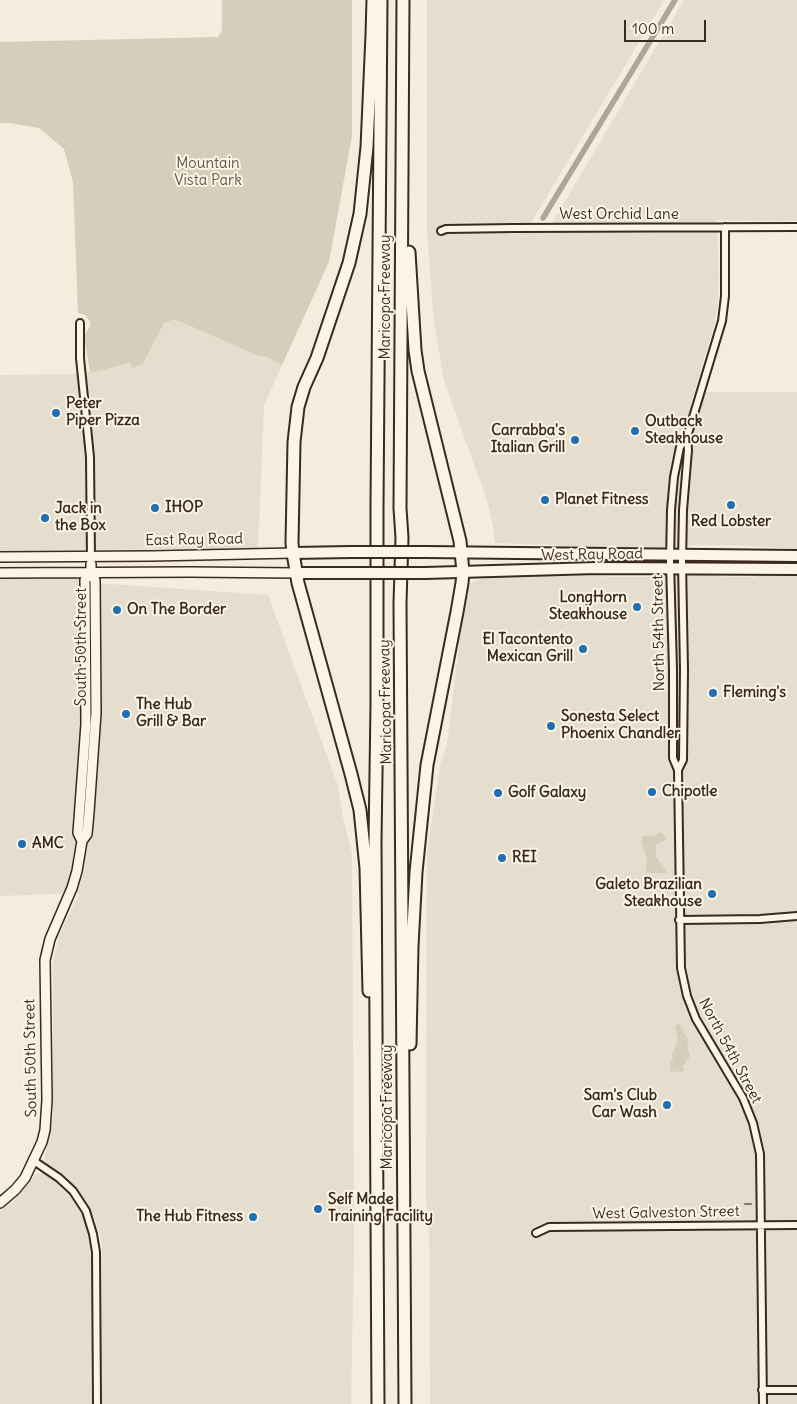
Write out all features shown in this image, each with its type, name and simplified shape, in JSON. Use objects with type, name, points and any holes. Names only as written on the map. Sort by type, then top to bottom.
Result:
[{"type":"highway","points":[[372,0],[367,147],[360,214],[349,263],[317,358],[304,387],[298,407],[294,442],[293,553],[303,603],[360,810],[366,868],[370,1028],[378,1115]]},
{"type":"highway","name":"Maricopa Freeway","points":[[378,1404],[378,1115],[375,841],[381,0]]},
{"type":"highway","name":"Maricopa Freeway","points":[[403,0],[400,508],[402,538],[400,603],[405,1404]]},
{"type":"highway","points":[[402,135],[408,206],[409,258],[415,350],[423,396],[457,527],[463,572],[459,602],[427,765],[416,872],[412,946],[411,1035],[404,1115]]},
{"type":"main road","name":"West Ray Road","points":[[389,552],[797,556]]},
{"type":"main road","name":"East Ray Road","points":[[293,553],[389,552]]},
{"type":"main road","name":"West Ray Road","points":[[388,573],[596,568],[797,569]]},
{"type":"main road","name":"East Ray Road","points":[[296,573],[388,573]]},
{"type":"street","name":"West Orchid Lane","points":[[441,231],[446,229],[797,226]]},
{"type":"street","name":"North 54th Street","points":[[725,227],[725,296],[722,321],[687,437],[680,447],[674,477],[671,510],[670,569],[673,758],[678,770],[681,968],[696,1019],[741,1093],[753,1123],[760,1154],[763,1404]]},
{"type":"street","name":"South 50th Street","points":[[0,1203],[25,1178],[42,1142],[45,1130],[47,1100],[45,960],[53,933],[72,888],[82,841],[87,834],[96,723],[95,580],[91,564],[90,457],[80,358],[80,323]]},
{"type":"street","name":"North 54th Street","points":[[678,770],[683,760],[682,554],[683,510],[688,450],[687,437]]},
{"type":"street","name":"East Ray Road","points":[[0,573],[152,556],[293,553]]},
{"type":"street","name":"East Ray Road","points":[[0,557],[91,564],[296,573]]},
{"type":"street","points":[[679,920],[760,919],[797,916]]},
{"type":"street","points":[[34,1161],[59,1178],[73,1191],[86,1212],[94,1234],[96,1252],[97,1404]]},
{"type":"street","name":"West Galveston Street","points":[[536,1233],[548,1227],[797,1225]]},
{"type":"street","points":[[762,1390],[797,1390]]},
{"type":"shaded area","points":[[427,0],[664,0],[528,228],[549,228],[684,0],[797,0],[797,221],[717,220],[719,279],[717,310],[713,330],[690,406],[701,406],[706,392],[797,392],[797,549],[695,545],[658,549],[569,549],[556,545],[495,543],[487,500],[444,381],[434,322],[427,233]]},
{"type":"shaded area","points":[[173,320],[256,355],[267,357],[282,365],[264,406],[258,548],[0,551],[0,375],[82,374],[131,363],[132,367],[143,364],[164,323]]},
{"type":"shaded area","points":[[771,573],[797,574],[797,1404],[430,1404],[429,1226],[426,1198],[427,853],[440,765],[447,743],[460,637],[470,584],[480,579],[491,577],[589,575],[655,577],[692,574],[753,577]]},
{"type":"shaded area","points":[[77,576],[82,582],[268,595],[338,786],[343,818],[352,853],[354,1242],[351,1404],[102,1404],[102,1245],[99,1231],[94,1216],[77,1189],[63,1175],[47,1164],[44,1158],[50,1136],[53,1113],[53,963],[59,936],[79,893],[0,896],[0,577]]},
{"type":"shaded area","points":[[43,1173],[56,1181],[69,1195],[80,1211],[86,1225],[91,1252],[92,1404],[0,1404],[0,1212],[14,1201],[36,1174]]},
{"type":"green space","name":"Mountain Vista Park","points":[[222,0],[352,0],[352,136],[329,262],[282,365],[267,357],[256,355],[173,320],[164,323],[143,364],[132,368],[130,363],[90,373],[84,336],[90,326],[90,321],[85,315],[78,313],[73,182],[64,149],[39,128],[0,123],[0,42],[218,37],[222,31]]},
{"type":"green space","points":[[661,832],[667,839],[656,845],[656,857],[667,873],[646,872],[647,859],[642,842],[643,836],[653,836]]},
{"type":"green space","points":[[679,1024],[689,1041],[687,1046],[690,1056],[683,1066],[684,1071],[671,1072],[670,1064],[678,1040],[675,1026]]},
{"type":"waterway","points":[[543,218],[675,0]]},
{"type":"waterway","points":[[745,1204],[751,1204]]},
{"type":"place","name":"Peter Piper Pizza","points":[[56,413]]},
{"type":"place","name":"Outback Steakhouse","points":[[635,431]]},
{"type":"place","name":"Carrabba's Italian Grill","points":[[575,440]]},
{"type":"place","name":"Planet Fitness","points":[[545,500]]},
{"type":"place","name":"Red Lobster","points":[[731,505]]},
{"type":"place","name":"IHOP","points":[[155,508]]},
{"type":"place","name":"Jack in the Box","points":[[45,518]]},
{"type":"place","name":"LongHorn Steakhouse","points":[[637,607]]},
{"type":"place","name":"On The Border","points":[[117,610]]},
{"type":"place","name":"El Tacontento Mexican Grill","points":[[583,649]]},
{"type":"place","name":"Fleming's","points":[[713,693]]},
{"type":"place","name":"The Hub Grill & Bar","points":[[126,714]]},
{"type":"place","name":"Sonesta Select Phoenix Chandler","points":[[551,726]]},
{"type":"place","name":"Chipotle","points":[[652,792]]},
{"type":"place","name":"Golf Galaxy","points":[[498,793]]},
{"type":"place","name":"AMC","points":[[22,844]]},
{"type":"place","name":"REI","points":[[502,858]]},
{"type":"place","name":"Galeto Brazilian Steakhouse","points":[[712,894]]},
{"type":"place","name":"Sam's Club Car Wash","points":[[667,1105]]},
{"type":"place","name":"Self Made Training Facility","points":[[318,1209]]},
{"type":"place","name":"The Hub Fitness","points":[[253,1217]]}]
